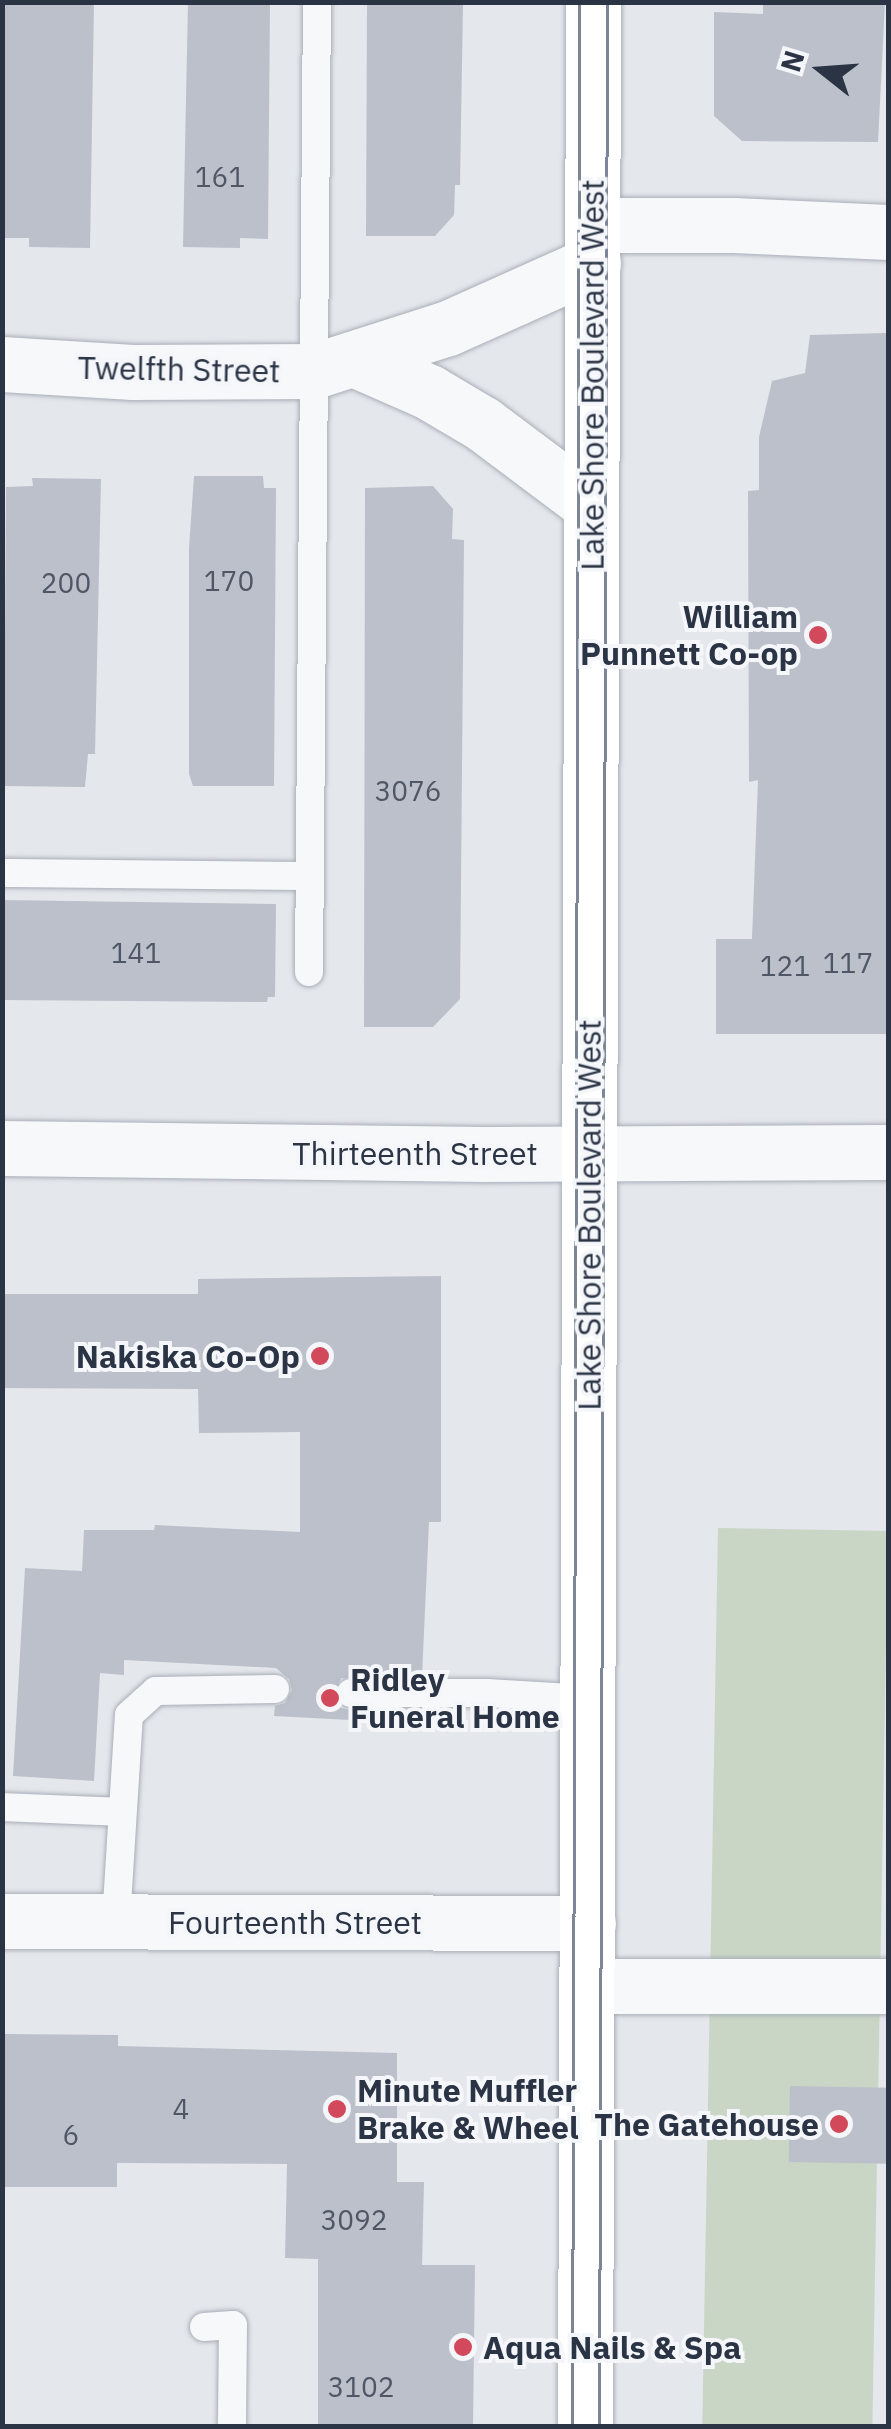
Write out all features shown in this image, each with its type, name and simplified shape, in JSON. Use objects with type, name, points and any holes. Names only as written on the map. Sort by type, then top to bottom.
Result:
[{"type":"main road","name":"Lake Shore Boulevard West","points":[[584,2426],[593,2]]},
{"type":"street","name":"Twelfth Street","points":[[2,364],[133,372],[334,365],[448,328],[593,244],[734,225],[888,232]]},
{"type":"street","name":"Twelfth Street","points":[[334,365],[429,392],[482,424],[592,505]]},
{"type":"street","name":"Thirteenth Street","points":[[2,1148],[589,1154],[888,1152]]},
{"type":"street","name":"Fourteenth Street","points":[[2,1921],[588,1923]]},
{"type":"street","points":[[586,1986],[888,1986]]},
{"type":"lane","points":[[309,972],[334,365],[317,2]]},
{"type":"lane","points":[[2,873],[310,876]]},
{"type":"lane","points":[[116,1921],[129,1715],[156,1691],[276,1689]]},
{"type":"lane","points":[[351,1694],[486,1693],[588,1698]]},
{"type":"lane","points":[[2,1807],[122,1812]]},
{"type":"lane","points":[[204,2327],[233,2325],[232,2426]]},
{"type":"green space","points":[[718,1528],[888,1531],[872,2426],[702,2426]]},
{"type":"building","points":[[2,2],[94,2],[90,248],[29,247],[29,238],[2,238]]},
{"type":"building","points":[[188,2],[270,2],[268,239],[240,238],[240,248],[183,247]]},
{"type":"building","points":[[367,2],[463,2],[460,185],[455,185],[454,215],[435,236],[366,236]]},
{"type":"building","points":[[763,2],[885,2],[878,142],[742,141],[714,116],[714,12],[763,14]]},
{"type":"building","name":"William Punnett Co-op","points":[[887,333],[888,1034],[716,1034],[716,939],[752,939],[758,780],[749,782],[748,491],[759,490],[759,437],[772,381],[805,373],[810,335]]},
{"type":"building","points":[[194,476],[263,476],[264,488],[276,488],[274,786],[193,786],[189,774],[189,548]]},
{"type":"building","points":[[32,478],[101,479],[95,754],[88,754],[85,787],[4,786],[6,487],[33,486]]},
{"type":"building","points":[[433,486],[453,509],[452,539],[464,540],[460,999],[433,1027],[364,1027],[365,488]]},
{"type":"building","points":[[2,900],[276,904],[275,997],[268,997],[267,1002],[2,1000]]},
{"type":"building","points":[[441,1276],[441,1522],[429,1522],[422,1676],[341,1678],[334,1694],[341,1708],[350,1710],[350,1720],[274,1716],[275,1706],[285,1703],[292,1690],[289,1679],[276,1668],[124,1660],[124,1675],[100,1673],[94,1781],[13,1776],[25,1568],[82,1571],[84,1530],[154,1530],[155,1525],[300,1532],[300,1432],[199,1433],[198,1389],[2,1388],[2,1294],[198,1294],[198,1279]]},
{"type":"building","points":[[5,2034],[118,2035],[118,2046],[397,2053],[397,2182],[424,2182],[422,2265],[475,2265],[473,2426],[318,2426],[318,2259],[285,2258],[287,2164],[117,2163],[117,2187],[2,2187]]},
{"type":"building","name":"The Gatehouse","points":[[790,2086],[888,2088],[887,2164],[789,2162]]},
{"type":"tram line","points":[[572,2426],[579,2]]},
{"type":"tram line","points":[[599,2426],[607,2]]},
{"type":"place","name":"William Punnett Co-op","points":[[818,635]]},
{"type":"place","name":"Nakiska Co-Op","points":[[320,1356]]},
{"type":"place","name":"Ridley Funeral Home","points":[[330,1698]]},
{"type":"place","name":"Minute Muffler Brake & Wheel","points":[[337,2109]]},
{"type":"place","name":"The Gatehouse","points":[[839,2124]]},
{"type":"place","name":"Aqua Nails & Spa","points":[[463,2347]]}]
